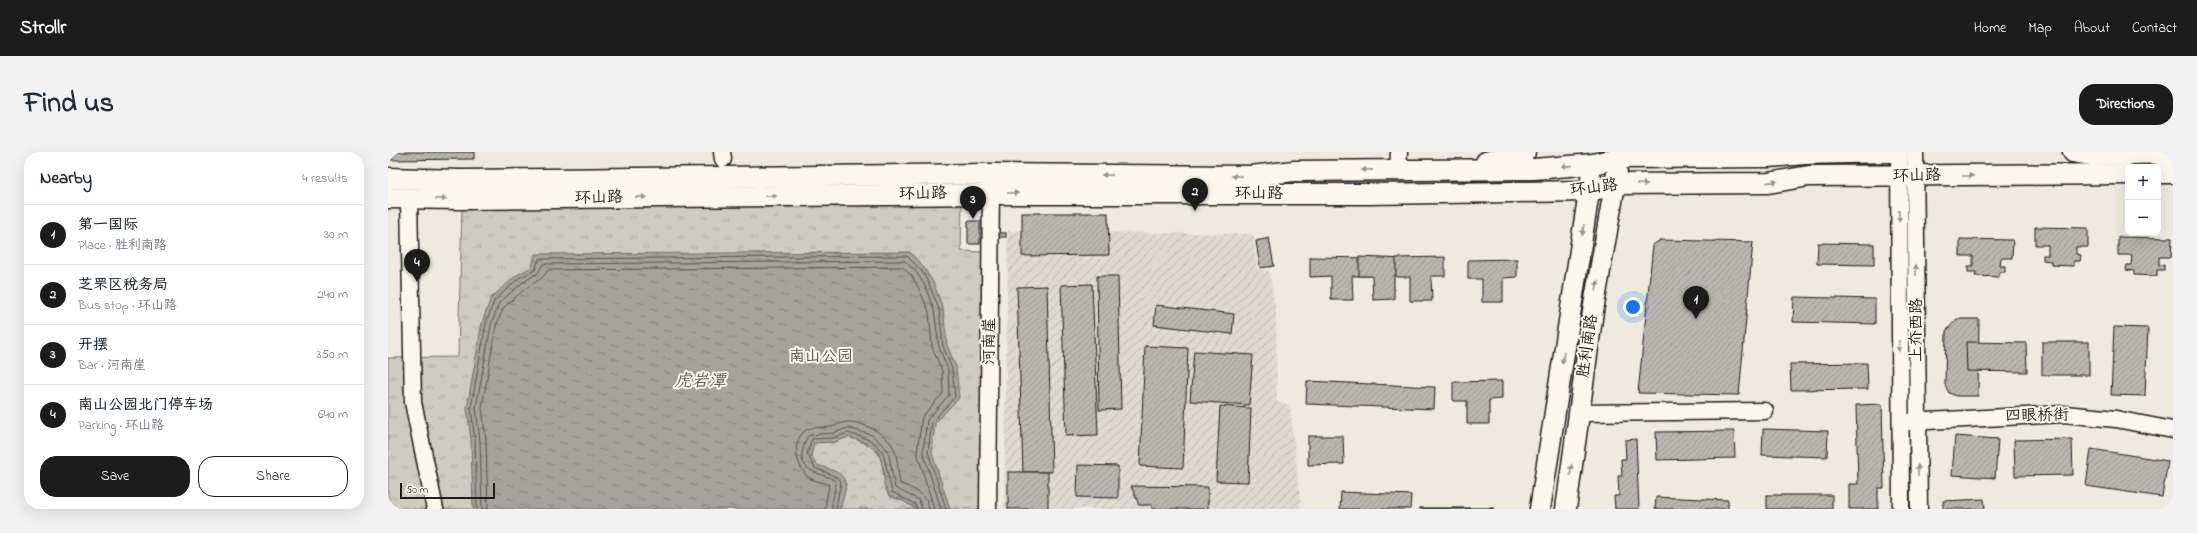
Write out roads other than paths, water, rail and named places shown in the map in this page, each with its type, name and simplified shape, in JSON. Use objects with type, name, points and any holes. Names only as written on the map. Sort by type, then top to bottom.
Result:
[{"type":"main road","points":[[1436,169],[1484,163],[1525,152]]},
{"type":"main road","points":[[1717,152],[1752,157]]},
{"type":"main road","name":"环山路","points":[[388,178],[476,180],[991,174],[1251,176],[1399,161],[1436,169],[1534,169],[1619,155],[1752,157],[1891,152]]},
{"type":"main road","points":[[2073,152],[2093,154],[2173,154]]},
{"type":"main road","name":"胜利南路","points":[[1566,509],[1593,311],[1616,184],[1619,155]]},
{"type":"main road","name":"胜利南路","points":[[1540,509],[1594,158]]},
{"type":"main road","points":[[1294,171],[1294,194]]},
{"type":"main road","points":[[2161,174],[2173,173]]},
{"type":"main road","name":"环山路","points":[[388,198],[991,194],[1294,194],[1590,191],[1616,184],[1768,183],[1809,176],[1906,177],[2125,174]]},
{"type":"street","name":"上夼西路","points":[[1899,152],[1906,177],[1917,421],[1919,509]]},
{"type":"street","name":"上夼西路","points":[[1901,509],[1900,422],[1906,177],[1915,152]]},
{"type":"street","points":[[2092,175],[2093,154]]},
{"type":"street","name":"河南崖","points":[[988,509],[991,174]]},
{"type":"street","points":[[409,198],[413,402],[435,509]]},
{"type":"street","points":[[1579,413],[1765,411]]},
{"type":"street","name":"四眼桥街","points":[[1900,422],[2064,414],[2116,419],[2173,430]]},
{"type":"water","name":"虎岩潭","points":[[910,252],[924,268],[933,282],[943,308],[947,345],[956,367],[959,398],[935,423],[932,453],[950,509],[916,509],[903,501],[889,496],[884,485],[884,472],[879,453],[867,443],[848,437],[835,442],[814,443],[811,455],[817,465],[835,471],[844,479],[845,490],[840,509],[473,509],[471,441],[467,408],[482,322],[491,298],[517,275],[532,267],[535,254]]},
{"type":"place","name":"芝罘区税务局","points":[[1195,211]]},
{"type":"place","name":"开摆","points":[[973,219]]},
{"type":"place","name":"南山公园北门停车场","points":[[417,282]]},
{"type":"place","name":"第一国际","points":[[1696,319]]},
{"type":"park label","name":"南山公园","points":[[821,357]]}]
